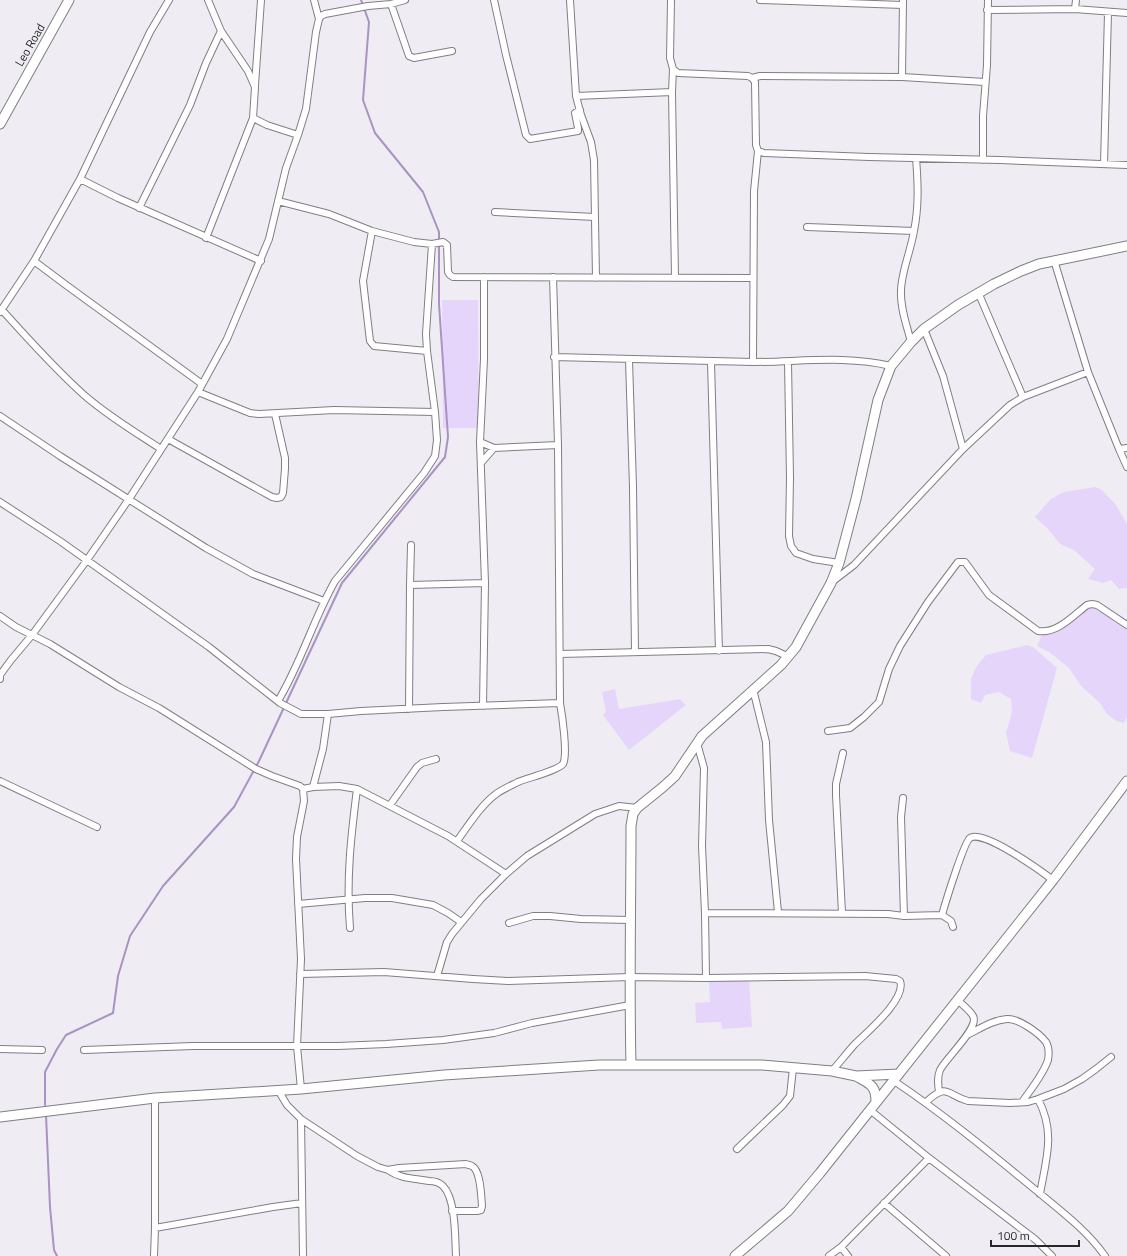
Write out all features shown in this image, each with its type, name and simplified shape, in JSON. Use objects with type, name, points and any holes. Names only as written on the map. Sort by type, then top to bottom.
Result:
[{"type":"street","name":"Leo Road","points":[[0,124],[69,0]]},
{"type":"street","points":[[162,449],[119,422],[85,396],[1,311],[34,261],[80,178],[141,52],[169,0]]},
{"type":"street","points":[[208,0],[221,31],[248,71],[255,87]]},
{"type":"street","points":[[206,238],[253,118],[261,0]]},
{"type":"street","points":[[0,681],[0,675],[32,635],[87,560],[129,499],[198,392],[227,339],[260,261],[274,222],[286,168],[306,109],[319,19],[314,0]]},
{"type":"street","points":[[319,19],[325,14],[391,4],[405,0]]},
{"type":"street","points":[[494,0],[506,55],[528,138],[530,139],[578,132],[575,113],[580,110]]},
{"type":"street","points":[[570,0],[576,96],[594,160],[596,278]]},
{"type":"street","points":[[671,0],[670,58],[673,69],[672,92],[675,278]]},
{"type":"street","points":[[760,0],[903,2],[902,77]]},
{"type":"street","points":[[983,160],[988,0]]},
{"type":"street","points":[[1075,9],[1076,0]]},
{"type":"street","points":[[391,4],[409,56],[414,58],[452,51]]},
{"type":"street","points":[[987,10],[1075,9],[1127,13]]},
{"type":"street","points":[[1104,164],[1108,12]]},
{"type":"street","points":[[139,208],[190,106],[206,63],[221,31]]},
{"type":"street","points":[[673,69],[678,73],[748,76],[752,78],[760,76],[902,77],[985,82]]},
{"type":"street","points":[[752,78],[755,82],[756,144],[758,151],[754,192],[752,278],[753,362]]},
{"type":"street","points":[[576,96],[672,92]]},
{"type":"street","points":[[253,118],[267,125],[298,135]]},
{"type":"street","points":[[758,151],[764,153],[786,154],[1127,165]]},
{"type":"street","points":[[911,342],[902,303],[901,291],[902,281],[910,253],[919,196],[916,158]]},
{"type":"street","points":[[80,178],[139,208],[260,261]]},
{"type":"street","points":[[278,201],[328,214],[372,231],[414,242],[447,245],[448,272],[453,277],[752,278]]},
{"type":"street","points":[[495,212],[595,217]]},
{"type":"street","points":[[807,227],[914,231]]},
{"type":"street","points":[[372,231],[363,281],[371,343],[374,346],[427,351]]},
{"type":"street","points":[[279,702],[324,601],[335,581],[432,463],[437,448],[435,412],[426,334],[438,243]]},
{"type":"street","points":[[632,1064],[630,977],[631,826],[633,814],[637,808],[663,788],[675,776],[702,736],[789,657],[796,647],[831,583],[840,563],[875,413],[882,387],[891,366],[924,329],[978,292],[1021,271],[1054,260],[1127,246]]},
{"type":"street","points":[[1054,260],[1088,372],[1127,467]]},
{"type":"street","points":[[34,261],[202,384]]},
{"type":"street","points":[[483,706],[485,584],[480,442],[484,359],[484,277]]},
{"type":"street","points":[[457,841],[487,802],[495,795],[518,782],[541,775],[562,766],[564,761],[564,735],[560,703],[558,445],[554,357],[553,277]]},
{"type":"street","points":[[978,292],[1023,397]]},
{"type":"street","points":[[924,329],[943,376],[963,449]]},
{"type":"street","points":[[554,357],[711,362],[788,362],[811,360],[864,361],[891,366]]},
{"type":"street","points":[[629,360],[630,433],[633,487],[635,652]]},
{"type":"street","points":[[711,362],[719,651]]},
{"type":"street","points":[[788,362],[791,546],[796,553],[813,559],[840,563]]},
{"type":"street","points":[[831,583],[854,565],[963,449],[1010,405],[1023,397],[1088,372]]},
{"type":"street","points":[[198,392],[250,413],[267,415],[334,410],[435,412]]},
{"type":"street","points":[[168,439],[277,498],[281,497],[283,493],[285,458],[275,414]]},
{"type":"street","points":[[0,416],[60,456],[194,540],[253,574],[324,601]]},
{"type":"street","points":[[480,442],[494,448],[558,445]]},
{"type":"street","points":[[481,463],[494,448]]},
{"type":"street","points":[[1119,449],[1127,448]]},
{"type":"street","points":[[0,502],[43,529],[209,646],[279,702],[301,714],[560,703]]},
{"type":"street","points":[[410,709],[411,545]]},
{"type":"street","points":[[828,731],[850,728],[879,702],[889,669],[900,646],[928,602],[958,562],[965,562],[990,595],[1038,631],[1046,632],[1055,629],[1087,605],[1092,604],[1097,605],[1127,625]]},
{"type":"street","points":[[410,585],[485,584]]},
{"type":"street","points":[[0,616],[16,628],[50,644],[119,687],[159,708],[256,769],[300,786],[302,789],[304,801],[297,837],[296,859],[300,930],[297,1046],[301,1089]]},
{"type":"street","points":[[560,654],[768,650],[776,651],[789,657]]},
{"type":"street","points":[[753,689],[766,742],[769,820],[778,912]]},
{"type":"street","points":[[312,787],[323,749],[328,714]]},
{"type":"street","points":[[697,742],[704,762],[702,846],[706,978]]},
{"type":"street","points":[[842,913],[836,790],[843,753]]},
{"type":"street","points":[[390,805],[417,767],[422,762],[436,759]]},
{"type":"street","points":[[0,781],[97,827]]},
{"type":"street","points":[[735,1256],[788,1211],[820,1173],[1053,880],[1127,781]]},
{"type":"street","points":[[302,789],[338,786],[357,789],[457,841],[506,874]]},
{"type":"street","points":[[350,928],[348,900],[350,851],[357,789]]},
{"type":"street","points":[[903,798],[901,817],[904,916]]},
{"type":"street","points":[[437,976],[447,942],[461,922],[506,874],[527,856],[595,814],[619,806],[637,808]]},
{"type":"street","points":[[942,915],[958,866],[968,840],[971,837],[977,836],[998,844],[1053,880]]},
{"type":"street","points":[[298,904],[381,897],[433,905],[461,922]]},
{"type":"street","points":[[705,913],[778,912],[904,916],[942,915],[951,921],[953,927]]},
{"type":"street","points":[[509,923],[534,916],[631,920]]},
{"type":"street","points":[[300,974],[384,972],[508,981],[630,977],[706,978],[865,976],[896,979],[900,981],[901,989],[895,1000],[882,1017],[832,1071]]},
{"type":"street","points":[[939,1092],[938,1077],[944,1064],[969,1034],[974,1019],[974,1016],[958,1000]]},
{"type":"street","points":[[84,1050],[193,1046],[386,1044],[443,1040],[494,1033],[532,1023],[630,1005]]},
{"type":"street","points":[[969,1034],[1000,1020],[1015,1020],[1027,1026],[1046,1042],[1048,1047],[1048,1060],[1041,1076],[1022,1102]]},
{"type":"street","points":[[0,1049],[42,1050]]},
{"type":"street","points":[[926,1102],[939,1092],[950,1092],[968,1101],[1022,1102],[1038,1099],[1064,1089],[1082,1079],[1111,1057]]},
{"type":"street","points":[[0,1117],[155,1098],[301,1089],[451,1075],[632,1064],[740,1065],[832,1071],[856,1076],[896,1077],[1040,1194],[1087,1236],[1105,1256]]},
{"type":"street","points":[[737,1149],[783,1105],[790,1096],[793,1068]]},
{"type":"street","points":[[856,1076],[874,1088],[876,1102]]},
{"type":"street","points":[[278,1090],[287,1105],[301,1120],[357,1156],[378,1167],[388,1170],[397,1176],[439,1183],[443,1186],[451,1200],[456,1256]]},
{"type":"street","points":[[154,1256],[155,1098]]},
{"type":"street","points":[[1038,1099],[1046,1115],[1049,1134],[1040,1194]]},
{"type":"street","points":[[870,1110],[929,1158],[1036,1240],[1052,1256]]},
{"type":"street","points":[[301,1120],[303,1256]]},
{"type":"street","points":[[829,1256],[841,1247],[929,1158]]},
{"type":"street","points":[[388,1170],[466,1164],[473,1166],[477,1171],[482,1206],[481,1210],[452,1211]]},
{"type":"street","points":[[155,1228],[302,1203]]},
{"type":"street","points":[[884,1203],[946,1256]]},
{"type":"street","points":[[841,1247],[848,1256]]},
{"type":"shaded area","points":[[442,300],[478,300],[479,428],[443,428]]},
{"type":"shaded area","points":[[1095,487],[1102,490],[1116,505],[1127,524],[1127,588],[1119,589],[1111,580],[1103,583],[1088,579],[1095,569],[1074,550],[1060,544],[1049,530],[1035,517],[1051,499],[1064,492]]},
{"type":"shaded area","points":[[1093,607],[1099,612],[1108,607],[1116,614],[1114,623],[1127,619],[1127,717],[1124,723],[1116,721],[1106,713],[1100,703],[1081,686],[1069,668],[1049,652],[1037,646],[1044,630],[1063,625],[1083,610]]},
{"type":"shaded area","points":[[1027,645],[1033,647],[1057,668],[1032,758],[1010,751],[1006,733],[1012,712],[1011,699],[999,692],[985,695],[981,703],[971,699],[971,679],[976,667],[986,655]]},
{"type":"shaded area","points":[[615,689],[619,709],[680,699],[686,705],[629,750],[603,715],[606,712],[602,692]]},
{"type":"shaded area","points":[[749,979],[752,1027],[722,1029],[721,1022],[696,1023],[695,1003],[710,1002],[709,981]]},
{"type":"waterway","points":[[45,1105],[45,1072],[57,1049],[66,1035],[113,1013],[118,976],[130,936],[163,886],[234,807],[259,761],[342,583],[445,457],[448,437],[439,304],[439,232],[423,192],[375,133],[363,100],[369,22],[361,0]]},
{"type":"waterway","points":[[46,1115],[50,1207],[54,1250],[57,1256]]}]
